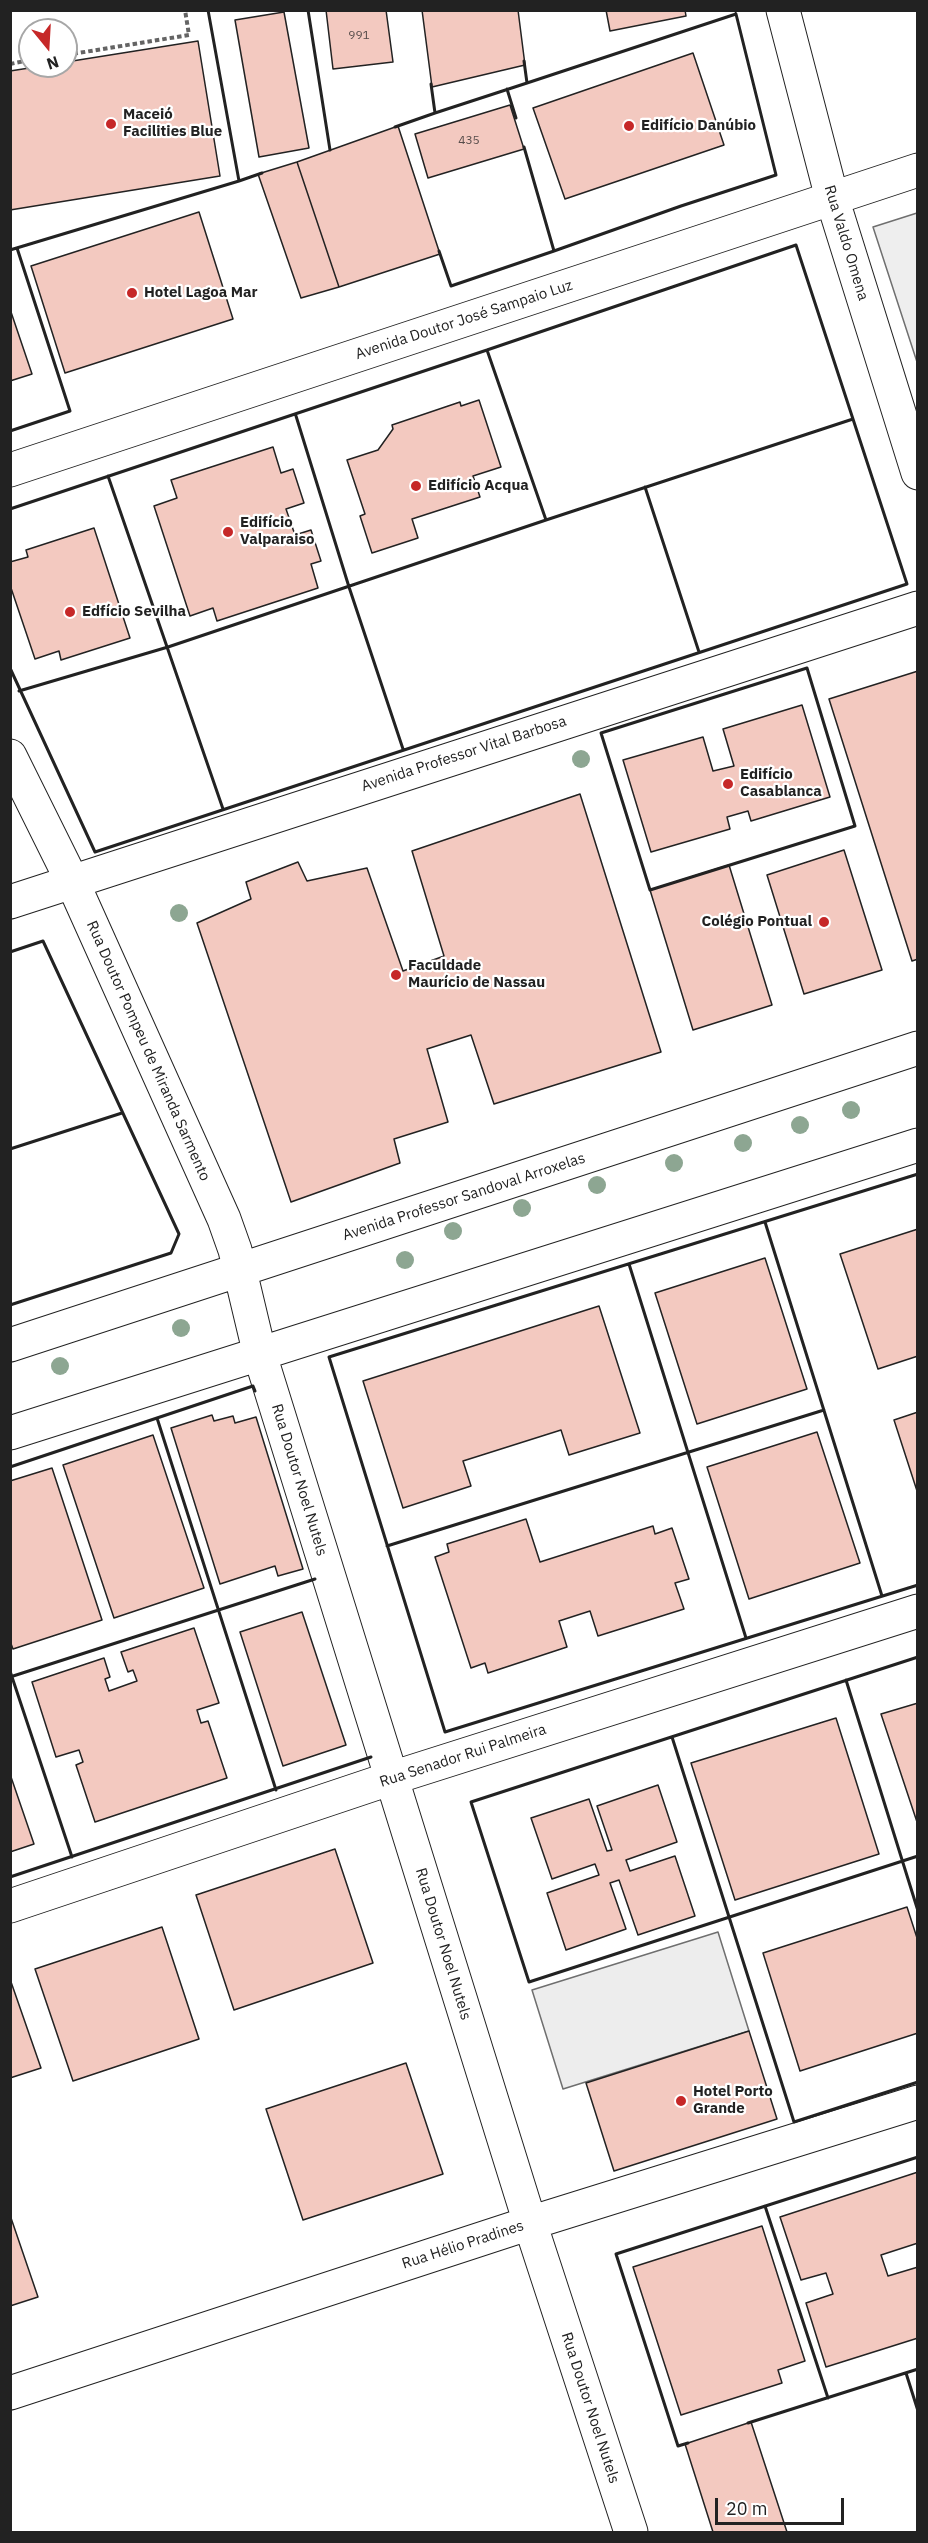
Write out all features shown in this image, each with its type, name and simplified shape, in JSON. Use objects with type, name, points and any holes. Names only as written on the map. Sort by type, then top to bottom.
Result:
[{"type":"street","name":"Rua Valdo Omena","points":[[783,10],[832,198],[918,472]]},
{"type":"street","name":"Avenida Doutor José Sampaio Luz","points":[[10,470],[918,170]]},
{"type":"street","name":"Avenida Professor Vital Barbosa","points":[[10,902],[918,608]]},
{"type":"street","name":"Rua Doutor Pompeu de Miranda Sarmento","points":[[10,756],[72,881],[224,1219],[241,1271],[260,1355]]},
{"type":"street","name":"Avenida Professor Sandoval Arroxelas","points":[[10,1345],[918,1048]]},
{"type":"street","points":[[10,1433],[918,1145]]},
{"type":"street","name":"Rua Doutor Noel Nutels","points":[[260,1355],[530,2223],[631,2532]]},
{"type":"street","name":"Rua Senador Rui Palmeira","points":[[10,1906],[392,1778],[918,1611]]},
{"type":"street","name":"Rua Hélio Pradines","points":[[10,2393],[530,2223],[918,2102]]},
{"type":"path","points":[[78,53],[189,35],[185,10]]},
{"type":"shaded area","points":[[918,213],[917,362],[873,227]]},
{"type":"shaded area","points":[[718,1932],[749,2031],[563,2089],[532,1990]]},
{"type":"building","points":[[326,10],[386,10],[393,62],[333,69]]},
{"type":"building","points":[[422,10],[518,10],[525,65],[432,87]]},
{"type":"building","points":[[606,10],[685,10],[686,16],[610,31]]},
{"type":"building","points":[[284,12],[309,148],[259,157],[235,20]]},
{"type":"building","name":"Maceió Facilities Blue","points":[[198,41],[220,176],[10,210],[10,71],[18,70],[18,78],[78,78],[78,60]]},
{"type":"building","name":"Edifício Danúbio","points":[[693,53],[724,145],[565,199],[533,108]]},
{"type":"building","points":[[510,105],[524,149],[428,178],[415,134]]},
{"type":"building","points":[[398,126],[440,254],[339,287],[297,162]]},
{"type":"building","points":[[297,162],[339,287],[301,298],[258,174]]},
{"type":"building","name":"Hotel Lagoa Mar","points":[[199,212],[233,319],[65,373],[31,266]]},
{"type":"building","points":[[10,309],[32,374],[10,381]]},
{"type":"building","name":"Edifício Acqua","points":[[479,400],[501,467],[473,476],[480,497],[412,519],[418,538],[372,553],[360,516],[365,514],[347,460],[378,450],[393,429],[392,425],[460,402],[461,406]]},
{"type":"building","name":"Edifício Valparaiso","points":[[273,447],[281,473],[293,469],[304,503],[286,509],[295,535],[311,530],[321,561],[311,564],[318,588],[217,621],[213,608],[190,616],[154,506],[177,498],[171,480]]},
{"type":"building","name":"Edfício Sevilha","points":[[94,528],[130,638],[61,660],[59,651],[35,659],[10,585],[10,562],[28,557],[26,550]]},
{"type":"building","points":[[918,671],[918,959],[912,961],[829,699]]},
{"type":"building","name":"Edifício Casablanca","points":[[802,705],[830,797],[751,821],[748,811],[727,817],[730,829],[651,852],[623,760],[703,737],[713,771],[734,766],[723,729]]},
{"type":"building","points":[[580,794],[661,1052],[494,1104],[471,1035],[427,1049],[448,1122],[394,1139],[400,1163],[291,1202],[197,923],[251,899],[246,882],[298,862],[307,881],[367,868],[403,971],[444,956],[412,851]]},
{"type":"building","name":"Colégio Pontual","points":[[844,850],[882,970],[804,994],[767,875]]},
{"type":"building","points":[[729,865],[772,1005],[693,1030],[650,890]]},
{"type":"building","points":[[918,1229],[918,1356],[878,1369],[840,1254]]},
{"type":"building","points":[[765,1258],[807,1389],[697,1424],[655,1293]]},
{"type":"building","points":[[599,1306],[640,1433],[569,1455],[561,1430],[463,1461],[471,1486],[403,1508],[363,1381]]},
{"type":"building","points":[[918,1412],[918,1494],[894,1420]]},
{"type":"building","points":[[212,1415],[214,1421],[233,1416],[235,1423],[256,1417],[303,1569],[278,1576],[275,1566],[220,1584],[171,1428]]},
{"type":"building","points":[[817,1432],[860,1563],[749,1599],[707,1467]]},
{"type":"building","points":[[153,1435],[204,1588],[114,1618],[63,1465]]},
{"type":"building","points":[[52,1468],[102,1620],[13,1649],[10,1641],[10,1481]]},
{"type":"building","points":[[526,1519],[540,1562],[653,1526],[655,1534],[672,1528],[689,1579],[675,1583],[684,1609],[598,1636],[590,1611],[559,1621],[567,1647],[488,1673],[485,1663],[471,1668],[435,1557],[449,1552],[447,1544]]},
{"type":"building","points":[[302,1612],[346,1745],[283,1766],[240,1632]]},
{"type":"building","points":[[194,1628],[219,1703],[197,1710],[201,1723],[208,1721],[227,1778],[95,1822],[76,1765],[83,1762],[79,1750],[56,1757],[32,1682],[104,1658],[110,1677],[105,1679],[109,1691],[137,1681],[133,1670],[128,1672],[121,1652]]},
{"type":"building","points":[[918,1703],[918,1825],[881,1714]]},
{"type":"building","points":[[836,1718],[879,1854],[735,1900],[691,1763]]},
{"type":"building","points":[[10,1774],[34,1844],[10,1852]]},
{"type":"building","points":[[658,1785],[677,1842],[626,1860],[630,1871],[675,1856],[695,1916],[638,1935],[619,1880],[610,1883],[626,1929],[566,1950],[547,1893],[599,1875],[595,1864],[552,1879],[531,1818],[589,1799],[607,1851],[612,1850],[597,1806]]},
{"type":"building","points":[[335,1849],[373,1963],[234,2010],[196,1895]]},
{"type":"building","points":[[907,1907],[918,1941],[918,2033],[800,2071],[763,1953]]},
{"type":"building","points":[[162,1927],[199,2039],[73,2081],[35,1969]]},
{"type":"building","points":[[10,1979],[41,2068],[10,2078]]},
{"type":"building","name":"Hotel Porto Grande","points":[[749,2031],[777,2119],[614,2171],[586,2083]]},
{"type":"building","points":[[406,2063],[443,2174],[303,2220],[266,2109]]},
{"type":"building","points":[[918,2172],[918,2243],[881,2255],[888,2276],[918,2267],[918,2338],[826,2367],[806,2303],[833,2294],[826,2273],[801,2280],[780,2217]]},
{"type":"building","points":[[10,2215],[38,2297],[10,2306]]},
{"type":"building","points":[[762,2226],[805,2361],[778,2370],[782,2383],[681,2415],[633,2267]]},
{"type":"building","points":[[751,2422],[787,2532],[713,2532],[685,2444]]},
{"type":"fence","points":[[735,10],[736,14]]},
{"type":"wall","points":[[208,10],[239,181],[262,173]]},
{"type":"wall","points":[[308,10],[330,150]]},
{"type":"wall","points":[[524,147],[554,251],[776,175],[736,14],[527,83]]},
{"type":"wall","points":[[431,84],[435,113],[527,83],[524,61]]},
{"type":"wall","points":[[507,89],[516,118]]},
{"type":"wall","points":[[395,127],[435,113]]},
{"type":"wall","points":[[10,250],[239,181]]},
{"type":"wall","points":[[10,668],[95,852],[907,584],[796,245],[487,350],[546,520],[853,419]]},
{"type":"wall","points":[[10,431],[70,411],[17,248]]},
{"type":"wall","points":[[439,251],[451,286],[554,251]]},
{"type":"wall","points":[[10,509],[487,350]]},
{"type":"wall","points":[[296,416],[349,587],[403,749]]},
{"type":"wall","points":[[108,476],[223,809]]},
{"type":"wall","points":[[645,487],[699,652]]},
{"type":"wall","points":[[19,691],[168,647],[546,520]]},
{"type":"wall","points":[[807,668],[855,826],[650,890],[601,733],[807,668]]},
{"type":"wall","points":[[10,952],[43,941],[179,1234],[171,1253],[10,1305]]},
{"type":"wall","points":[[10,1149],[122,1113]]},
{"type":"wall","points":[[918,1174],[329,1357],[445,1732],[918,1585]]},
{"type":"wall","points":[[765,1222],[882,1596]]},
{"type":"wall","points":[[629,1264],[746,1638]]},
{"type":"wall","points":[[10,1467],[253,1386],[255,1391]]},
{"type":"wall","points":[[387,1546],[824,1410]]},
{"type":"wall","points":[[157,1418],[276,1790]]},
{"type":"wall","points":[[10,1677],[315,1579]]},
{"type":"wall","points":[[918,1657],[471,1802],[529,1982],[918,1856]]},
{"type":"wall","points":[[10,1671],[72,1857]]},
{"type":"wall","points":[[846,1680],[918,1911]]},
{"type":"wall","points":[[672,1737],[794,2122],[918,2082]]},
{"type":"wall","points":[[10,1877],[371,1757]]},
{"type":"wall","points":[[688,2443],[678,2446],[616,2254],[918,2157]]},
{"type":"wall","points":[[765,2206],[828,2398]]},
{"type":"wall","points":[[748,2423],[918,2369]]},
{"type":"wall","points":[[906,2373],[918,2411]]},
{"type":"place","name":"Maceió Facilities Blue","points":[[111,124]]},
{"type":"place","name":"Edifício Danúbio","points":[[629,126]]},
{"type":"place","name":"Hotel Lagoa Mar","points":[[132,293]]},
{"type":"place","name":"Edifício Acqua","points":[[416,486]]},
{"type":"place","name":"Edifício Valparaiso","points":[[228,532]]},
{"type":"place","name":"Edfício Sevilha","points":[[70,612]]},
{"type":"place","name":"Edifício Casablanca","points":[[728,784]]},
{"type":"place","name":"Colégio Pontual","points":[[824,922]]},
{"type":"place","name":"Faculdade Maurício de Nassau","points":[[396,975]]},
{"type":"place","name":"Hotel Porto Grande","points":[[681,2101]]}]
